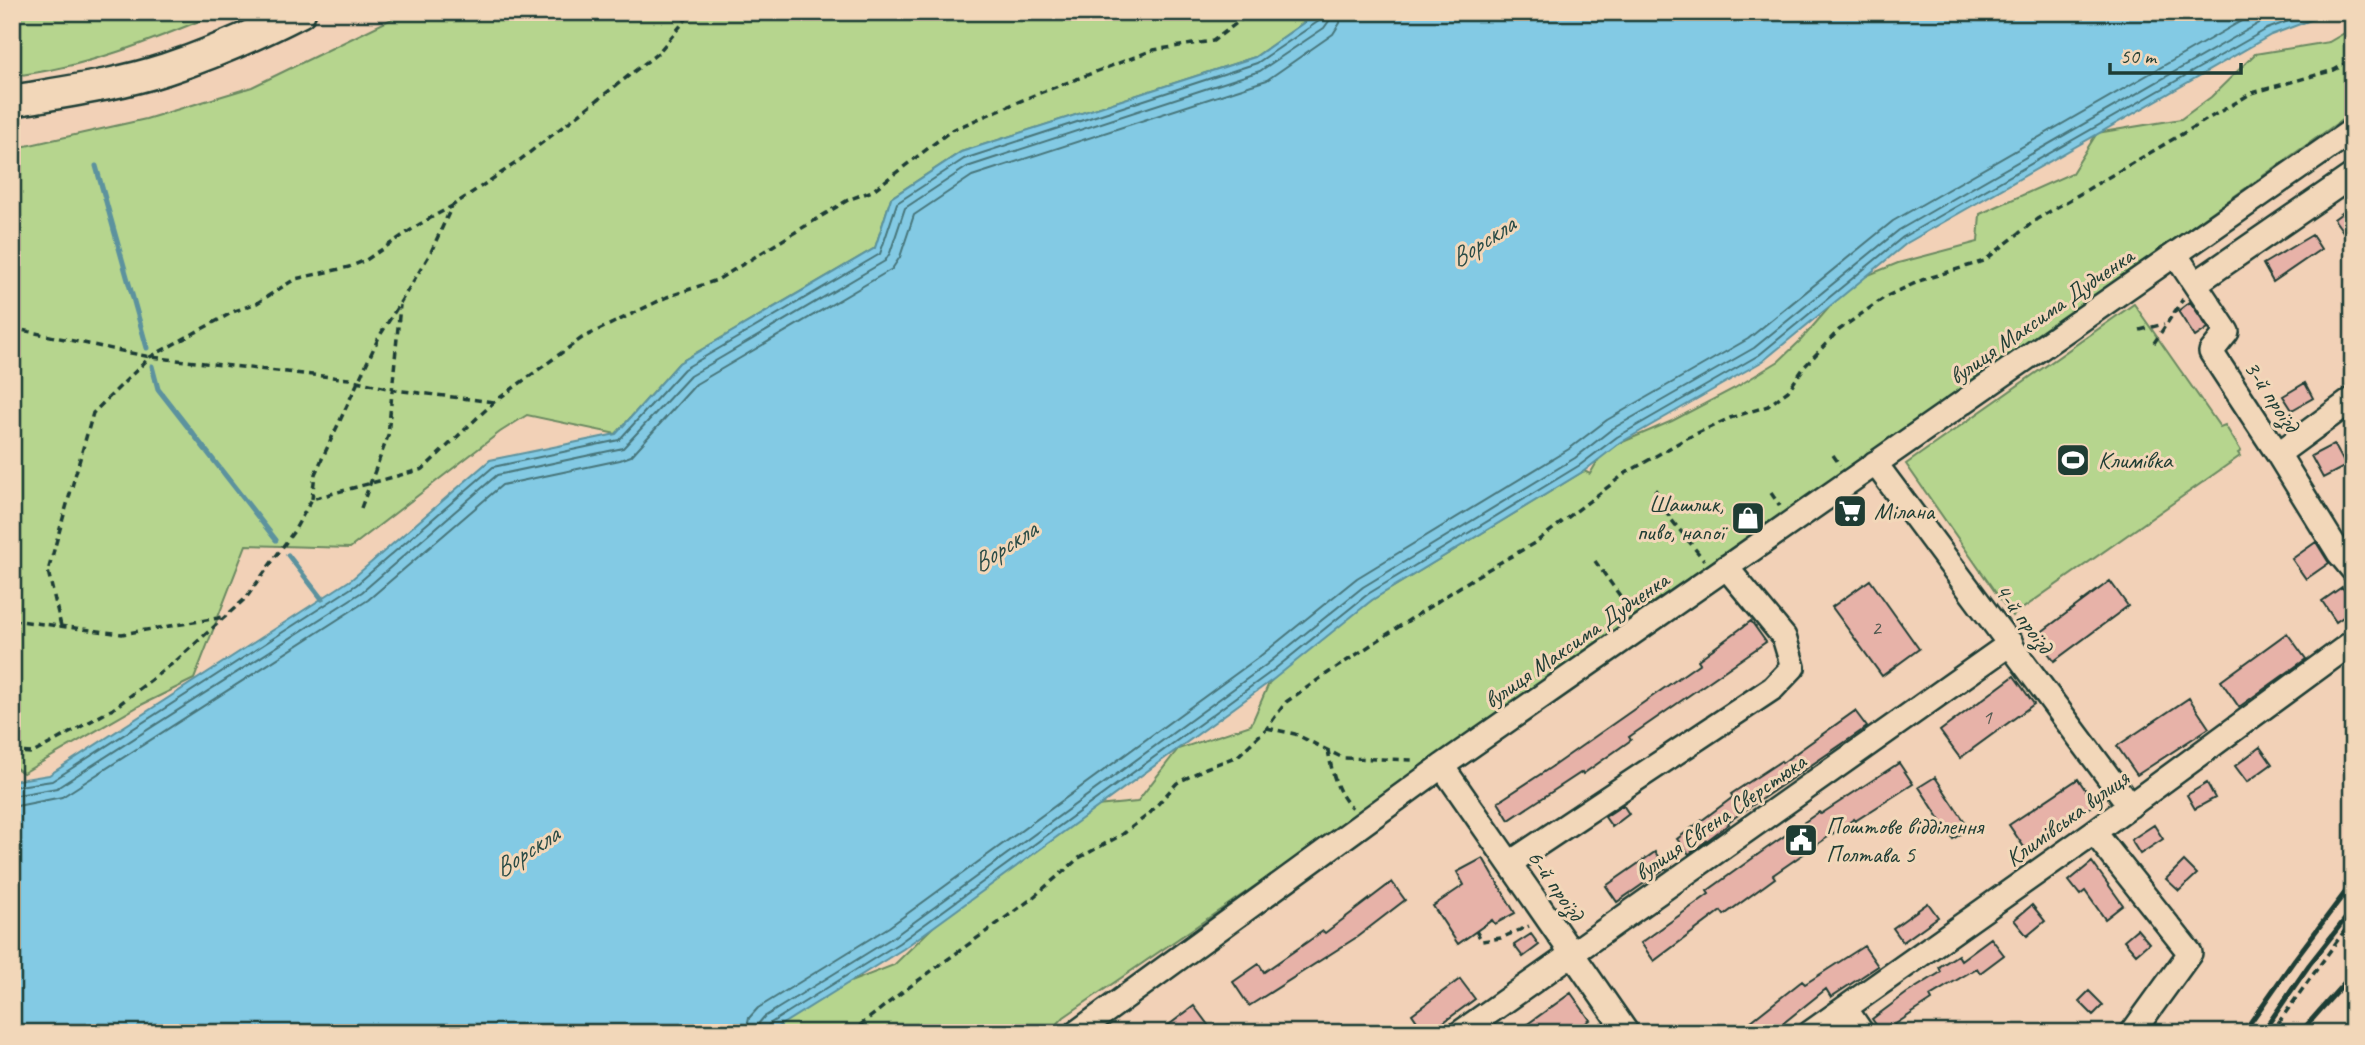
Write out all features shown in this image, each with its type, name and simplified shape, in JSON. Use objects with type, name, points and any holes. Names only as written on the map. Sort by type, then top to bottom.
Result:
[{"type":"main road","points":[[12,101],[77,90],[164,69],[250,37],[300,12]]},
{"type":"street","name":"вулиця Максима Дудченка","points":[[1076,1033],[1718,567],[1874,463],[2353,130]]},
{"type":"street","points":[[2195,284],[2353,175]]},
{"type":"street","name":"3-й проїзд","points":[[2175,254],[2227,332],[2211,352],[2339,553],[2353,570]]},
{"type":"street","points":[[2278,454],[2353,399]]},
{"type":"street","name":"4-й проїзд","points":[[1874,463],[2011,643],[2130,806]]},
{"type":"street","points":[[1511,865],[1519,857],[1773,688],[1793,667],[1784,637],[1718,567]]},
{"type":"street","name":"Климівська вулиця","points":[[1810,1033],[2094,832],[2353,642]]},
{"type":"street","name":"вулиця Євгена Сверстюка","points":[[1460,1033],[2011,643]]},
{"type":"street","name":"6-й проїзд","points":[[1442,766],[1628,1033]]},
{"type":"street","points":[[2094,832],[2190,953],[2132,1033]]},
{"type":"street","points":[[1845,1008],[1862,1033]]},
{"type":"path","points":[[61,626],[48,571],[93,413],[150,357],[234,311],[257,303],[295,279],[349,267],[366,260],[452,206],[516,163],[658,54],[692,12]]},
{"type":"path","points":[[312,499],[423,469],[494,402],[582,338],[667,298],[717,280],[848,200],[872,191],[952,130],[1153,50],[1213,41],[1251,12]]},
{"type":"path","points":[[850,1033],[1030,900],[1079,858],[1123,834],[1149,814],[1177,783],[1238,756],[1267,728],[1286,702],[1465,584],[1536,542],[1626,473],[1687,438],[1730,418],[1768,405],[1788,391],[1805,366],[1839,330],[1885,297],[1922,280],[1984,261],[2037,219],[2252,93],[2334,70],[2353,60]]},
{"type":"path","points":[[12,752],[33,753],[113,709],[177,660],[246,598],[294,531],[312,499],[316,474],[379,337],[430,254],[452,206]]},
{"type":"path","points":[[2154,343],[2195,284]]},
{"type":"path","points":[[361,508],[387,436],[400,303]]},
{"type":"path","points":[[2140,330],[2166,324]]},
{"type":"path","points":[[12,328],[150,357],[359,381],[392,389],[494,402]]},
{"type":"path","points":[[1833,455],[1843,470]]},
{"type":"path","points":[[1655,489],[1670,518],[1718,567]]},
{"type":"path","points":[[1771,493],[1780,506]]},
{"type":"path","points":[[1595,561],[1632,612]]},
{"type":"path","points":[[12,620],[122,634],[226,616]]},
{"type":"path","points":[[1267,728],[1296,734],[1343,758],[1411,759],[1442,766]]},
{"type":"path","points":[[1328,750],[1332,772],[1342,799],[1352,808],[1358,827]]},
{"type":"path","points":[[1476,931],[1482,941],[1501,937],[1534,925],[1546,916]]},
{"type":"path","points":[[2271,1033],[2353,919]]},
{"type":"green space","points":[[12,12],[221,12],[93,60],[12,76]]},
{"type":"green space","points":[[406,12],[1319,12],[1255,57],[961,152],[891,198],[875,248],[679,363],[616,434],[527,415],[500,432],[350,548],[246,545],[194,679],[139,706],[23,773],[12,765],[12,149],[146,119],[252,87]]},
{"type":"green space","points":[[2353,28],[2353,112],[1942,404],[1626,621],[1318,843],[1064,1017],[1049,1033],[764,1033],[809,998],[894,965],[973,888],[1086,807],[1137,802],[1178,749],[1251,725],[1269,683],[1301,653],[1372,600],[1584,471],[1590,474],[1604,450],[1672,421],[1779,361],[1801,340],[1851,282],[1898,263],[1978,242],[1980,214],[2072,173],[2097,133],[2181,119],[2211,97],[2255,54],[2329,42]]},
{"type":"green space","name":"Климівка","points":[[2134,304],[2220,427],[2225,425],[2241,451],[2238,453],[2240,456],[2012,616],[1906,464]]},
{"type":"water","name":"Ворскла","points":[[1319,12],[2332,12],[2271,35],[1907,243],[1763,361],[1620,443],[1584,471],[1372,600],[1275,678],[903,949],[768,1033],[12,1033],[12,781],[49,775],[352,579],[490,460],[616,434],[679,363],[875,248],[891,198],[961,152],[1255,57]]},
{"type":"building","points":[[2353,205],[2353,227],[2344,233],[2334,219]]},
{"type":"building","points":[[2312,235],[2321,249],[2273,282],[2263,264]]},
{"type":"building","points":[[2190,302],[2208,328],[2195,337],[2178,311]]},
{"type":"building","points":[[2305,383],[2313,398],[2292,410],[2283,396]]},
{"type":"building","points":[[2334,444],[2346,466],[2323,478],[2311,456]]},
{"type":"building","points":[[2316,542],[2329,563],[2306,579],[2292,559]]},
{"type":"building","points":[[1870,580],[1919,649],[1882,676],[1832,607]]},
{"type":"building","points":[[2110,581],[2128,606],[2054,661],[2036,636]]},
{"type":"building","points":[[2342,587],[2353,603],[2353,610],[2336,622],[2322,601]]},
{"type":"building","points":[[1751,621],[1766,642],[1629,737],[1631,740],[1583,774],[1582,772],[1509,820],[1498,802],[1700,663],[1698,660]]},
{"type":"building","points":[[2287,633],[2306,659],[2239,707],[2221,681]]},
{"type":"building","points":[[2014,676],[2034,704],[1960,758],[1940,731]]},
{"type":"building","points":[[2189,698],[2209,728],[2137,775],[2117,746]]},
{"type":"building","points":[[1855,711],[1867,727],[1728,822],[1729,824],[1689,854],[1677,839],[1733,797],[1731,794],[1781,761],[1782,763]]},
{"type":"building","points":[[2260,747],[2272,764],[2247,782],[2235,766]]},
{"type":"building","points":[[1899,763],[1913,784],[1855,821],[1854,819],[1773,875],[1775,878],[1724,915],[1721,911],[1654,961],[1641,943],[1767,848],[1819,812],[1821,814]]},
{"type":"building","points":[[1935,777],[1969,828],[1953,839],[1919,787]]},
{"type":"building","points":[[2078,779],[2095,804],[2026,850],[2009,825]]},
{"type":"building","points":[[2207,783],[2215,798],[2195,809],[2187,795]]},
{"type":"building","points":[[1623,805],[1629,814],[1612,827],[1605,817]]},
{"type":"building","points":[[2154,825],[2163,839],[2140,854],[2131,840]]},
{"type":"building","points":[[1655,852],[1666,868],[1617,902],[1606,886]]},
{"type":"building","points":[[1483,858],[1515,913],[1495,924],[1492,920],[1458,944],[1433,906],[1464,885],[1457,872]]},
{"type":"building","points":[[2184,861],[2197,874],[2179,891],[2166,879]]},
{"type":"building","points":[[2092,862],[2123,905],[2105,919],[2085,891],[2080,895],[2069,881]]},
{"type":"building","points":[[1392,882],[1405,900],[1357,937],[1249,1006],[1233,982],[1259,964],[1264,972],[1323,931],[1325,933]]},
{"type":"building","points":[[1928,903],[1938,917],[1903,942],[1893,928]]},
{"type":"building","points":[[2032,905],[2045,921],[2027,936],[2014,920]]},
{"type":"building","points":[[2137,929],[2149,943],[2136,954],[2124,940]]},
{"type":"building","points":[[1531,934],[1539,945],[1523,957],[1514,945]]},
{"type":"building","points":[[1991,938],[2004,955],[1980,973],[1977,968],[1930,996],[1932,1000],[1882,1033],[1872,1019],[1941,972],[1939,967],[1958,955],[1961,960]]},
{"type":"building","points":[[1864,946],[1878,966],[1831,997],[1826,989],[1771,1033],[1736,1033],[1802,981],[1805,984]]},
{"type":"building","points":[[1460,979],[1475,999],[1429,1033],[1425,1033],[1412,1014]]},
{"type":"building","points":[[2089,991],[2103,1005],[2093,1015],[2079,1001]]},
{"type":"building","points":[[1571,993],[1590,1020],[1572,1033],[1515,1033]]},
{"type":"building","points":[[1194,1006],[1214,1033],[1158,1033]]},
{"type":"waterway","points":[[96,166],[147,348]]},
{"type":"waterway","points":[[152,366],[158,389],[276,540]]},
{"type":"waterway","points":[[288,555],[322,599]]},
{"type":"railway","points":[[2243,1033],[2353,882]]},
{"type":"railway","points":[[2262,1033],[2309,965],[2353,909]]},
{"type":"railway","points":[[2300,1033],[2353,973]]},
{"type":"railway","points":[[2340,1033],[2353,1018]]},
{"type":"place","name":"Климівка","points":[[2073,460]]},
{"type":"place","name":"Мілана","points":[[1850,511]]},
{"type":"place","name":"Шашлик, пиво, напої","points":[[1748,518]]},
{"type":"place","name":"Поштове відділення Полтава 5","points":[[1801,840]]}]
